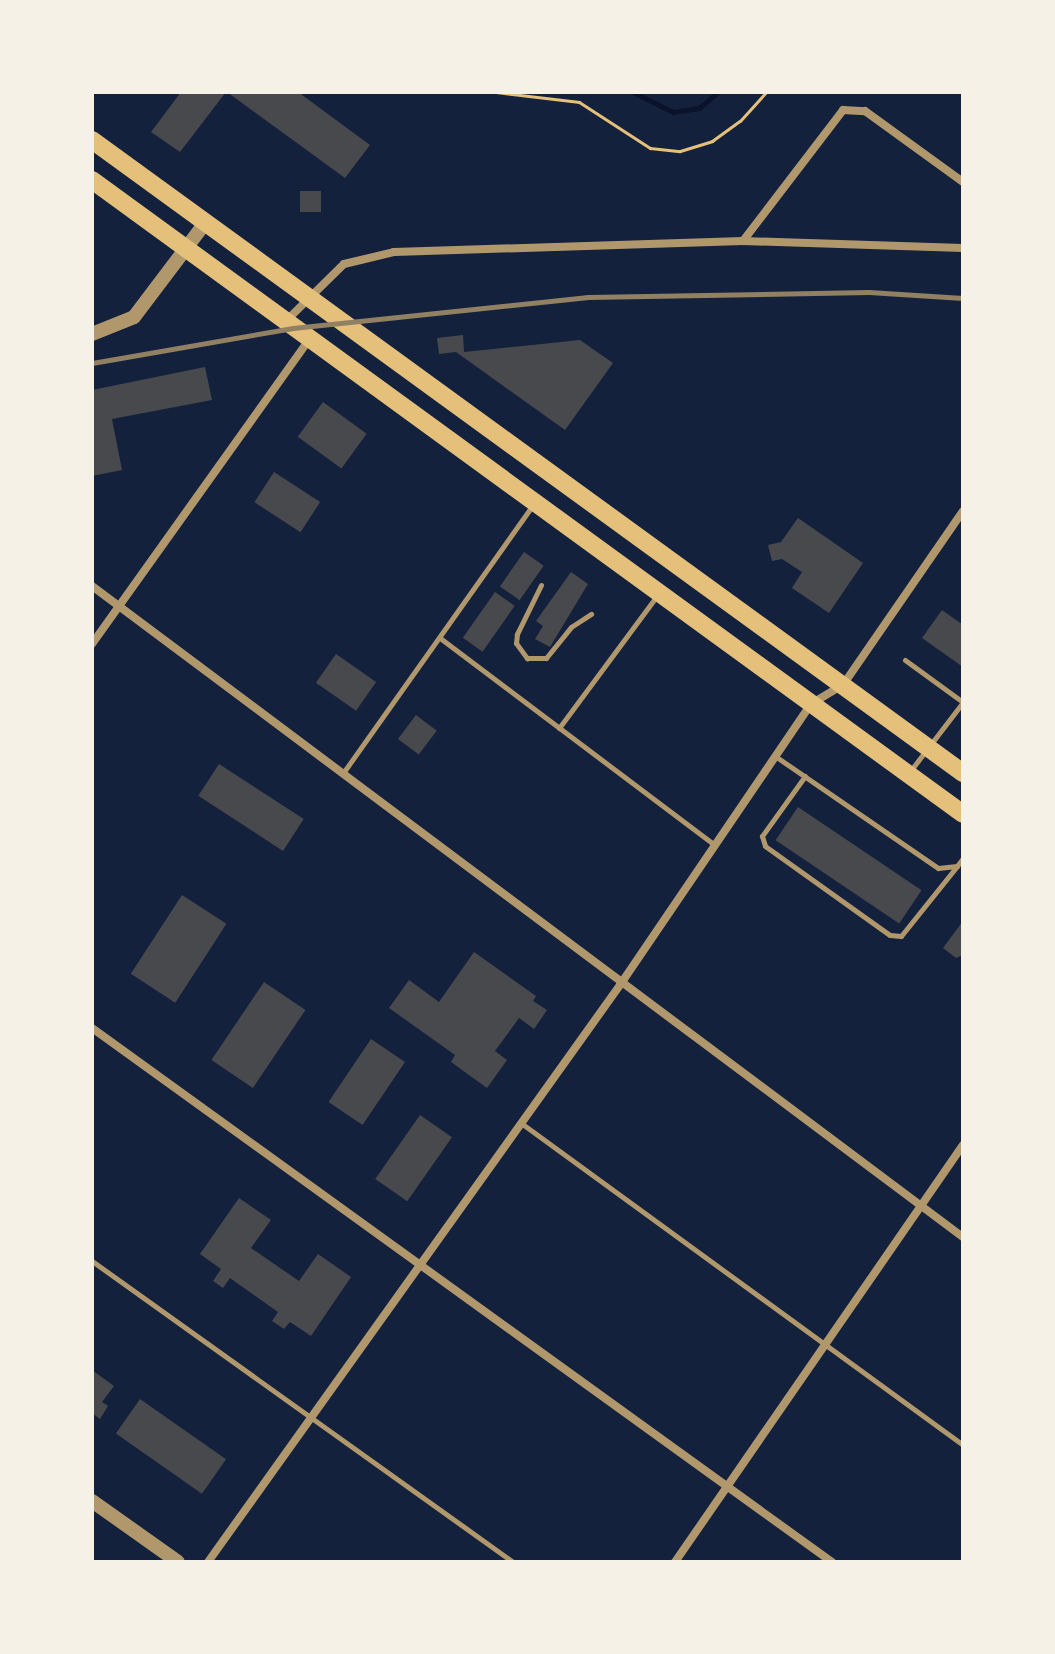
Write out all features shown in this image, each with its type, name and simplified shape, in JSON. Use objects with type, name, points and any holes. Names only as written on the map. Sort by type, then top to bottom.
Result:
[{"type":"highway","points":[[92,140],[963,773]]},
{"type":"highway","points":[[92,180],[963,814]]},
{"type":"street","points":[[743,241],[843,110],[865,111],[963,182]]},
{"type":"street","points":[[92,334],[134,317],[205,223]]},
{"type":"street","points":[[285,321],[344,264],[394,252],[743,241],[963,248]]},
{"type":"street","points":[[92,644],[309,340]]},
{"type":"street","points":[[208,1562],[620,985],[811,704],[843,685],[963,511]]},
{"type":"street","points":[[92,586],[620,985],[963,1237]]},
{"type":"street","points":[[92,1028],[418,1267],[728,1484],[832,1562]]},
{"type":"street","points":[[675,1562],[963,1145]]},
{"type":"street","points":[[92,1501],[178,1562]]},
{"type":"lane","points":[[342,774],[534,503]]},
{"type":"lane","points":[[541,585],[517,634],[516,643],[527,658],[546,658],[571,627],[591,614]]},
{"type":"lane","points":[[559,728],[659,593]]},
{"type":"lane","points":[[440,638],[715,845]]},
{"type":"lane","points":[[905,660],[962,701],[908,774]]},
{"type":"lane","points":[[775,756],[938,868],[957,866]]},
{"type":"lane","points":[[805,776],[762,836],[765,846],[890,935],[901,936],[963,858]]},
{"type":"lane","points":[[521,1122],[963,1445]]},
{"type":"lane","points":[[92,1261],[312,1415],[513,1562]]},
{"type":"path","points":[[496,92],[579,102],[650,148],[680,151],[712,141],[740,121],[766,92]]},
{"type":"building","points":[[181,92],[226,92],[180,152],[151,132]]},
{"type":"building","points":[[227,92],[298,92],[370,145],[345,178]]},
{"type":"building","points":[[300,191],[321,191],[321,212],[300,212]]},
{"type":"building","points":[[463,335],[464,352],[580,340],[613,363],[565,430],[456,352],[439,354],[437,338]]},
{"type":"building","points":[[205,367],[212,400],[112,419],[122,470],[92,476],[92,390]]},
{"type":"building","points":[[323,402],[367,434],[341,469],[298,437]]},
{"type":"building","points":[[274,472],[320,502],[301,532],[254,502]]},
{"type":"building","points":[[798,518],[863,563],[829,613],[792,588],[802,572],[782,559],[772,561],[768,545],[781,542]]},
{"type":"building","points":[[524,552],[544,566],[520,600],[500,586]]},
{"type":"building","points":[[571,572],[588,584],[550,647],[535,639],[543,626],[536,621]]},
{"type":"building","points":[[495,592],[515,606],[483,652],[463,638]]},
{"type":"building","points":[[942,610],[963,625],[963,667],[922,638]]},
{"type":"building","points":[[336,654],[376,682],[356,711],[316,683]]},
{"type":"building","points":[[416,715],[437,731],[419,755],[398,739]]},
{"type":"building","points":[[219,764],[304,819],[283,851],[198,796]]},
{"type":"building","points":[[798,807],[922,890],[899,923],[776,840]]},
{"type":"building","points":[[182,895],[226,924],[175,1003],[131,974]]},
{"type":"building","points":[[963,921],[963,955],[956,958],[943,948]]},
{"type":"building","points":[[474,952],[536,996],[533,1001],[547,1010],[534,1029],[519,1018],[495,1051],[507,1060],[487,1088],[451,1062],[455,1055],[389,1008],[409,980],[439,1002]]},
{"type":"building","points":[[264,982],[305,1010],[253,1088],[211,1060]]},
{"type":"building","points":[[371,1039],[405,1062],[362,1125],[329,1102]]},
{"type":"building","points":[[420,1115],[452,1137],[407,1201],[375,1179]]},
{"type":"building","points":[[239,1198],[271,1220],[251,1248],[299,1281],[318,1254],[351,1277],[311,1336],[290,1322],[284,1329],[272,1321],[278,1312],[230,1278],[223,1288],[213,1281],[221,1269],[200,1254]]},
{"type":"building","points":[[92,1370],[114,1386],[102,1402],[108,1406],[100,1419],[92,1413]]},
{"type":"building","points":[[140,1399],[226,1459],[202,1494],[116,1433]]},
{"type":"waterway","points":[[633,92],[673,112],[699,108],[718,92]]},
{"type":"railway","points":[[92,363],[293,328],[588,297],[869,292],[963,298]]}]
